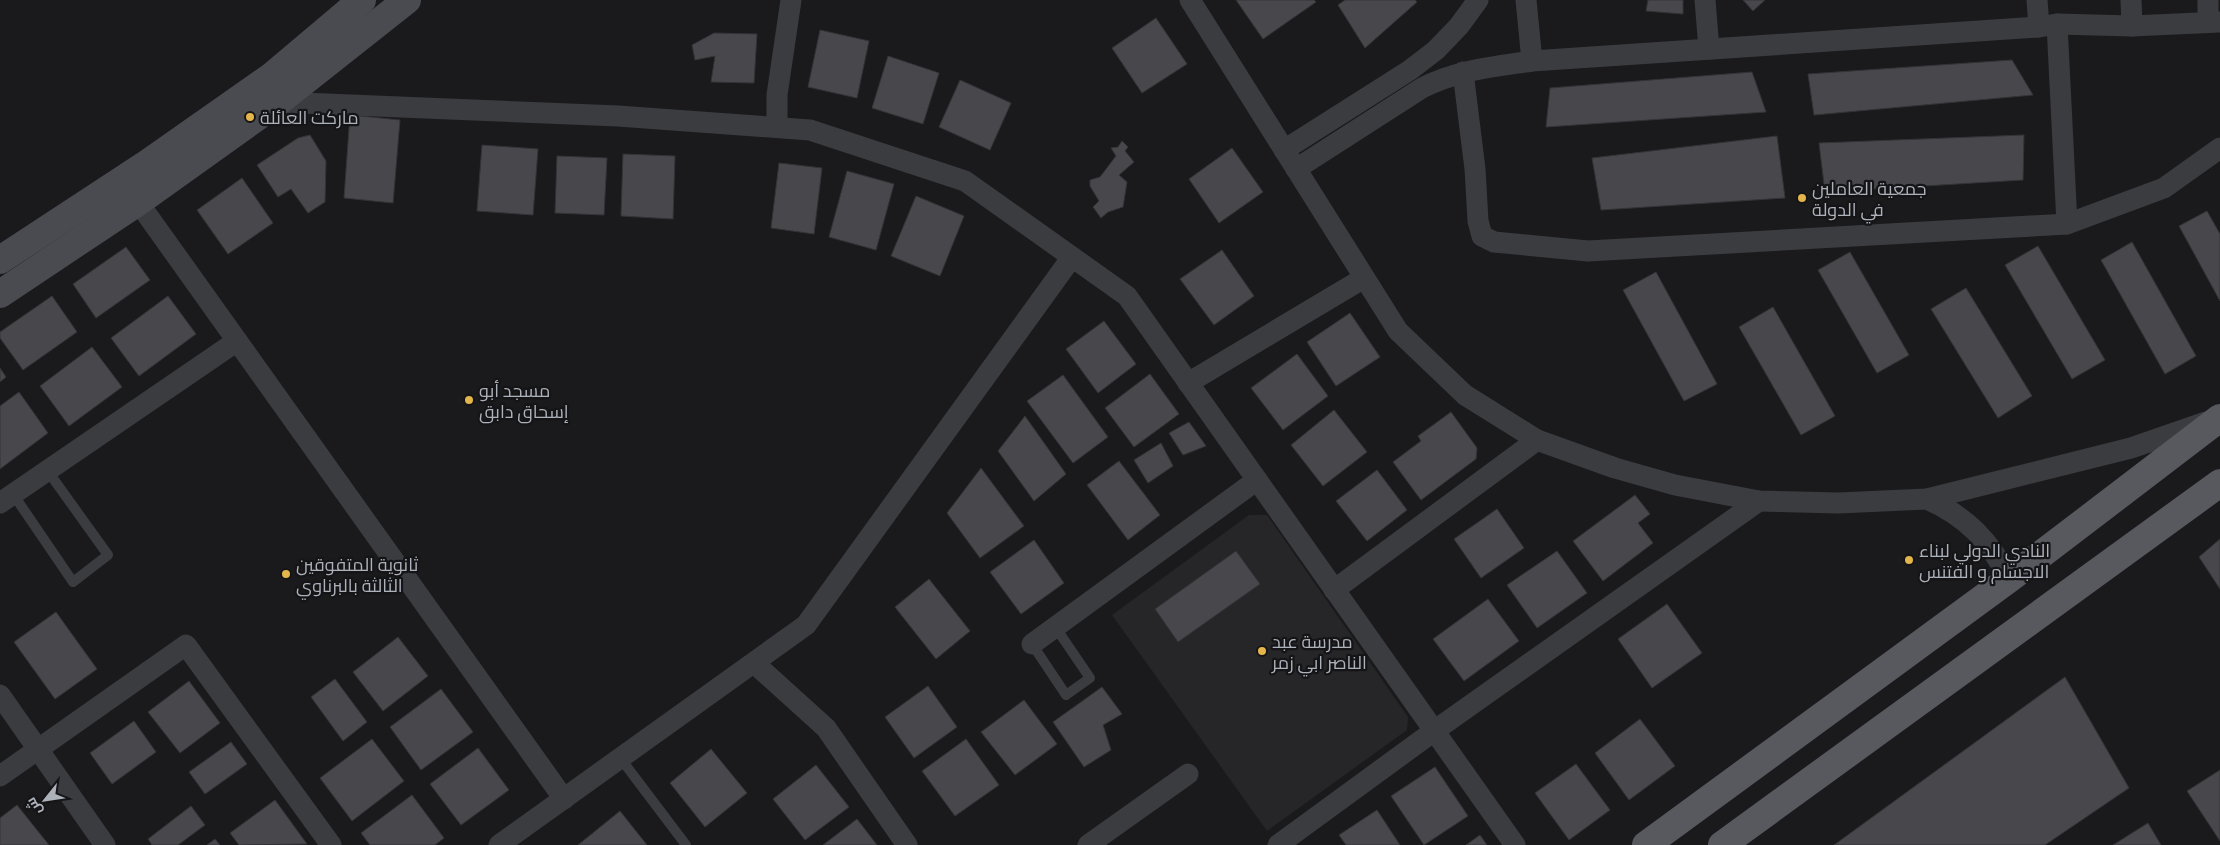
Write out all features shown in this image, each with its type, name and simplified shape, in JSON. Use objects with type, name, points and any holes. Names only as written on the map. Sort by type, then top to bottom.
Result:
[{"type":"main road","points":[[0,260],[148,163],[272,76],[362,0]]},
{"type":"main road","points":[[0,294],[138,202],[278,102],[407,0]]},
{"type":"main road","points":[[1646,845],[2009,579],[2220,417]]},
{"type":"main road","points":[[1722,845],[2220,483]]},
{"type":"street","points":[[777,127],[777,95],[791,0]]},
{"type":"street","points":[[1190,0],[1398,331],[1465,396],[1538,440],[1615,468],[1675,484],[1759,501],[1838,503],[1928,499],[2131,448],[2220,417]]},
{"type":"street","points":[[1284,150],[1410,70],[1436,50],[1459,26],[1478,0]]},
{"type":"street","points":[[1526,0],[1532,61]]},
{"type":"street","points":[[1705,0],[1709,49]]},
{"type":"street","points":[[2037,0],[2048,25],[2067,224]]},
{"type":"street","points":[[2131,0],[2132,26]]},
{"type":"street","points":[[1296,170],[1422,88],[1444,77],[1463,72],[1532,61],[2048,25],[2132,26],[2214,22],[2208,0]]},
{"type":"street","points":[[1463,72],[1475,169],[1478,221],[1482,236],[1494,242],[1588,251],[2067,224],[2164,188],[2220,148]]},
{"type":"street","points":[[278,102],[618,116],[810,130],[965,181],[1127,296],[1515,845]]},
{"type":"street","points":[[138,202],[564,799]]},
{"type":"street","points":[[499,845],[806,625],[1072,256]]},
{"type":"street","points":[[1188,384],[1364,278]]},
{"type":"street","points":[[6,498],[237,341]]},
{"type":"street","points":[[1334,590],[1538,440]]},
{"type":"street","points":[[1032,644],[1257,480]]},
{"type":"street","points":[[1928,499],[1970,524],[1992,548],[2009,579]]},
{"type":"street","points":[[1278,845],[1434,731],[1759,501]]},
{"type":"street","points":[[0,776],[186,645],[331,845]]},
{"type":"street","points":[[754,663],[826,728],[907,845]]},
{"type":"street","points":[[0,696],[105,845]]},
{"type":"street","points":[[1088,845],[1188,774]]},
{"type":"lane","points":[[6,498],[73,582],[108,555],[47,470]]},
{"type":"lane","points":[[1032,644],[1066,695],[1090,678],[1056,628]]},
{"type":"lane","points":[[621,758],[686,845]]},
{"type":"shaded area","points":[[1249,515],[1267,515],[1408,717],[1407,730],[1267,831],[1112,615]]},
{"type":"building","points":[[1236,0],[1314,0],[1316,2],[1263,39]]},
{"type":"building","points":[[1345,0],[1415,0],[1417,2],[1365,48],[1338,5]]},
{"type":"building","points":[[1648,0],[1683,0],[1683,14],[1646,11]]},
{"type":"building","points":[[1743,0],[1765,0],[1753,11]]},
{"type":"building","points":[[1156,18],[1187,64],[1142,93],[1112,48]]},
{"type":"building","points":[[820,30],[869,41],[857,98],[808,87]]},
{"type":"building","points":[[714,33],[757,34],[754,83],[711,82],[715,56],[695,60],[692,45]]},
{"type":"building","points":[[888,56],[939,73],[923,124],[872,108]]},
{"type":"building","points":[[2012,60],[2033,95],[1814,115],[1808,74]]},
{"type":"building","points":[[1752,72],[1766,112],[1546,127],[1550,88]]},
{"type":"building","points":[[960,80],[1011,103],[990,150],[939,127]]},
{"type":"building","points":[[350,115],[400,120],[393,203],[344,198]]},
{"type":"building","points":[[310,135],[326,161],[325,202],[308,213],[291,189],[278,197],[257,165],[298,138]]},
{"type":"building","points":[[2024,135],[2023,180],[1825,192],[1819,143]]},
{"type":"building","points":[[1777,136],[1785,198],[1601,210],[1592,158]]},
{"type":"building","points":[[1122,141],[1128,147],[1125,151],[1134,162],[1119,175],[1127,182],[1123,207],[1108,212],[1101,218],[1093,207],[1099,201],[1090,186],[1090,180],[1100,177],[1116,156],[1111,148],[1118,147]]},
{"type":"building","points":[[482,145],[538,149],[533,215],[477,211]]},
{"type":"building","points":[[1232,148],[1263,192],[1219,223],[1189,179]]},
{"type":"building","points":[[623,154],[675,156],[673,219],[621,216]]},
{"type":"building","points":[[557,156],[607,158],[604,215],[555,213]]},
{"type":"building","points":[[779,163],[822,168],[814,234],[771,228]]},
{"type":"building","points":[[847,171],[894,184],[876,250],[829,237]]},
{"type":"building","points":[[242,178],[273,223],[228,254],[197,210]]},
{"type":"building","points":[[916,196],[964,216],[940,276],[891,256]]},
{"type":"building","points":[[2207,211],[2220,234],[2220,301],[2179,226]]},
{"type":"building","points":[[2132,242],[2196,356],[2165,374],[2101,260]]},
{"type":"building","points":[[2038,246],[2105,360],[2072,379],[2005,265]]},
{"type":"building","points":[[126,247],[150,280],[96,318],[73,284]]},
{"type":"building","points":[[1222,250],[1254,296],[1214,325],[1180,279]]},
{"type":"building","points":[[1850,252],[1909,355],[1877,373],[1818,270]]},
{"type":"building","points":[[1656,272],[1717,384],[1684,401],[1623,290]]},
{"type":"building","points":[[1966,288],[2032,396],[1998,418],[1931,309]]},
{"type":"building","points":[[52,296],[77,332],[23,370],[0,338],[0,332]]},
{"type":"building","points":[[168,296],[196,334],[139,376],[111,338]]},
{"type":"building","points":[[1773,307],[1835,416],[1801,435],[1739,327]]},
{"type":"building","points":[[1350,313],[1380,357],[1336,386],[1307,342]]},
{"type":"building","points":[[1104,321],[1136,364],[1098,393],[1066,349]]},
{"type":"building","points":[[92,347],[122,387],[69,426],[40,386]]},
{"type":"building","points":[[1297,354],[1328,396],[1283,430],[1251,388]]},
{"type":"building","points":[[0,368],[6,377],[0,382]]},
{"type":"building","points":[[1150,374],[1179,414],[1134,447],[1105,408]]},
{"type":"building","points":[[1063,375],[1108,437],[1073,463],[1027,401]]},
{"type":"building","points":[[19,392],[48,433],[0,469],[0,406]]},
{"type":"building","points":[[1334,410],[1367,452],[1323,486],[1291,445]]},
{"type":"building","points":[[1451,412],[1477,448],[1476,459],[1421,500],[1393,462],[1421,441],[1418,436]]},
{"type":"building","points":[[1025,416],[1066,474],[1034,501],[998,451]]},
{"type":"building","points":[[1189,422],[1206,446],[1183,455],[1169,433]]},
{"type":"building","points":[[1161,443],[1173,466],[1148,483],[1134,460]]},
{"type":"building","points":[[1119,461],[1160,515],[1128,540],[1087,485]]},
{"type":"building","points":[[981,468],[1024,526],[980,558],[947,513]]},
{"type":"building","points":[[1377,470],[1407,510],[1367,541],[1336,501]]},
{"type":"building","points":[[1635,495],[1650,514],[1638,523],[1653,543],[1603,581],[1573,541]]},
{"type":"building","points":[[1497,509],[1524,548],[1481,578],[1454,539]]},
{"type":"building","points":[[2220,539],[2220,589],[2199,557]]},
{"type":"building","points":[[1034,540],[1064,583],[1021,614],[990,572]]},
{"type":"building","points":[[1236,551],[1260,584],[1178,642],[1155,609]]},
{"type":"building","points":[[1557,551],[1587,593],[1537,628],[1507,585]]},
{"type":"building","points":[[929,579],[970,631],[936,659],[895,607]]},
{"type":"building","points":[[1488,599],[1519,641],[1464,681],[1433,639]]},
{"type":"building","points":[[1667,604],[1702,653],[1652,688],[1618,639]]},
{"type":"building","points":[[56,612],[97,669],[55,699],[14,642]]},
{"type":"building","points":[[398,637],[428,676],[383,711],[353,672]]},
{"type":"building","points":[[2065,677],[2129,788],[2045,845],[1834,845]]},
{"type":"building","points":[[335,679],[367,722],[343,741],[311,697]]},
{"type":"building","points":[[189,681],[220,723],[180,753],[148,712]]},
{"type":"building","points":[[928,686],[957,727],[914,758],[885,717]]},
{"type":"building","points":[[1102,687],[1122,714],[1103,725],[1111,750],[1084,767],[1053,722]]},
{"type":"building","points":[[441,689],[473,732],[421,770],[390,727]]},
{"type":"building","points":[[1024,700],[1057,744],[1015,775],[981,732]]},
{"type":"building","points":[[1640,719],[1675,766],[1629,800],[1595,753]]},
{"type":"building","points":[[134,721],[156,752],[112,784],[90,753]]},
{"type":"building","points":[[372,739],[404,781],[352,821],[320,778]]},
{"type":"building","points":[[966,739],[999,785],[955,816],[922,771]]},
{"type":"building","points":[[231,742],[247,764],[205,794],[189,772]]},
{"type":"building","points":[[478,748],[509,790],[461,825],[430,784]]},
{"type":"building","points":[[711,749],[747,793],[705,827],[670,783]]},
{"type":"building","points":[[1576,764],[1610,810],[1569,840],[1535,793]]},
{"type":"building","points":[[816,765],[849,807],[805,840],[773,799]]},
{"type":"building","points":[[1435,767],[1468,816],[1424,845],[1391,796]]},
{"type":"building","points":[[2220,770],[2220,841],[2187,791]]},
{"type":"building","points":[[412,795],[444,838],[435,845],[370,845],[361,833]]},
{"type":"building","points":[[275,800],[307,844],[239,845],[230,833]]},
{"type":"building","points":[[17,805],[49,845],[0,845],[0,818]]},
{"type":"building","points":[[191,806],[205,825],[178,845],[152,845],[148,839]]},
{"type":"building","points":[[1377,810],[1400,845],[1346,845],[1339,835]]},
{"type":"building","points":[[620,811],[647,845],[578,845]]},
{"type":"building","points":[[857,819],[877,845],[823,845]]},
{"type":"building","points":[[2148,823],[2161,845],[2113,845]]},
{"type":"building","points":[[1480,835],[1487,845],[1466,845]]},
{"type":"building","points":[[215,839],[220,845],[207,845]]},
{"type":"place","name":"ماركت العائلة","points":[[250,117]]},
{"type":"place","name":"جمعية العاملين في الدولة","points":[[1802,198]]},
{"type":"place","name":"مسجد أبو إسحاق دابق","points":[[469,400]]},
{"type":"place","name":"النادي الدولي لبناء الاجسام و الفتنس","points":[[1909,560]]},
{"type":"place","name":"ثانوية المتفوقين الثالثة بالبرناوي","points":[[286,574]]},
{"type":"place","name":"مدرسة عبد الناصر ابي زمر","points":[[1262,651]]}]
